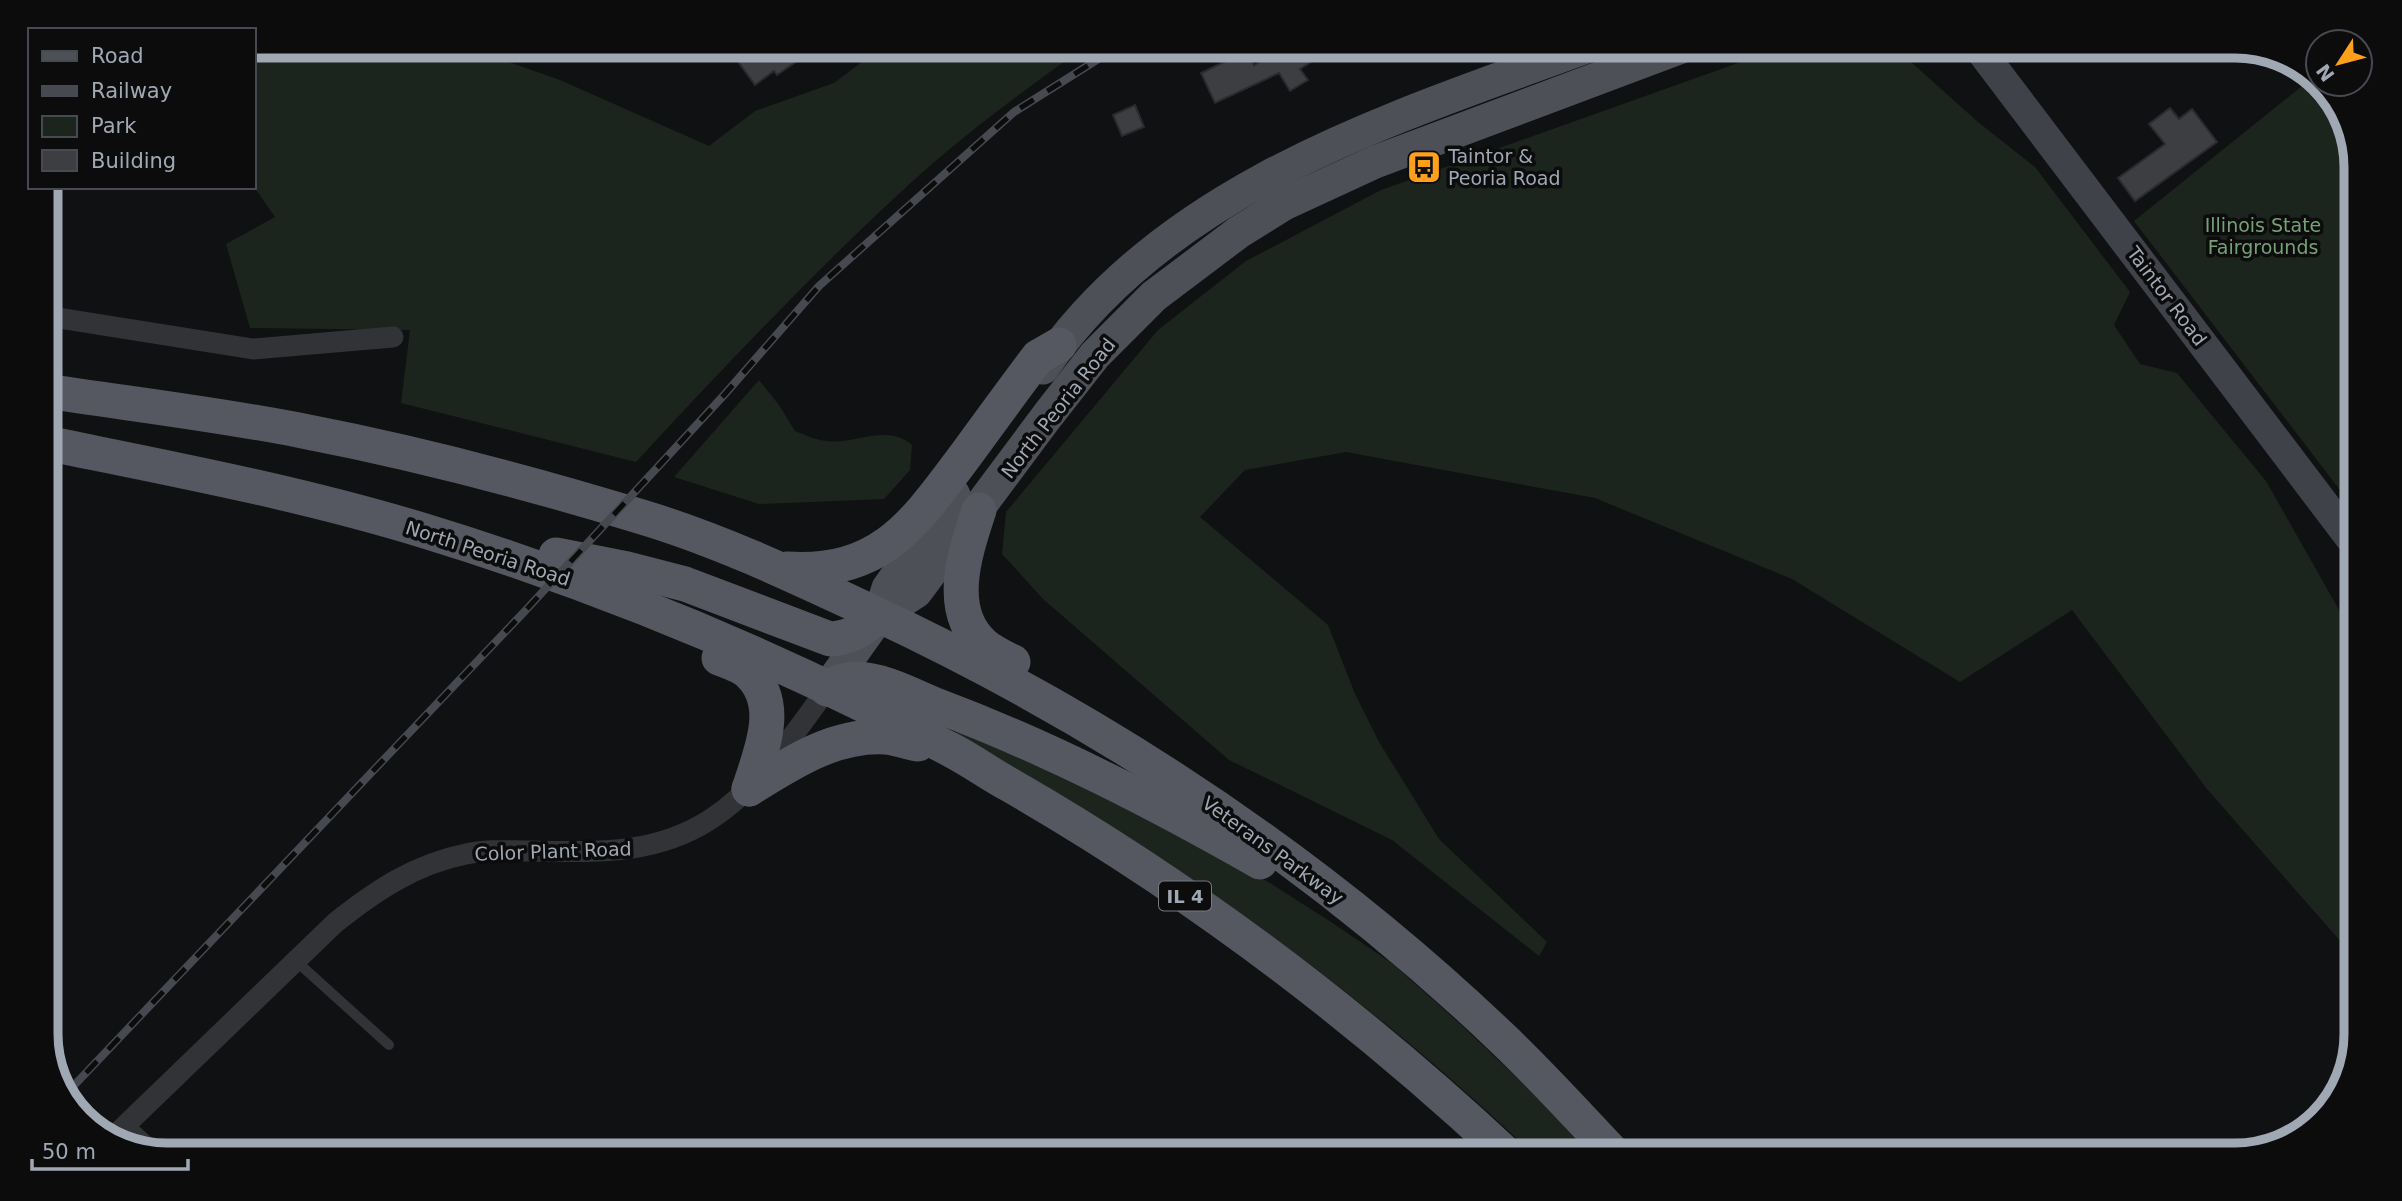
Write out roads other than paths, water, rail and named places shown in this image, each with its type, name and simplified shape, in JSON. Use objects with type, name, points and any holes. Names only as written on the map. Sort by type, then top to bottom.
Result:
[{"type":"highway","points":[[777,569],[814,571],[840,566],[873,554],[904,533],[929,505],[1038,357],[1059,345]]},
{"type":"highway","points":[[58,393],[297,429],[499,476],[646,518],[777,569],[879,615],[860,632],[830,639],[685,584],[627,569],[425,531]]},
{"type":"highway","name":"North Peoria Road","points":[[58,445],[265,488],[425,531],[628,601],[692,627],[827,689]]},
{"type":"highway","points":[[979,510],[964,556],[961,582],[962,604],[970,625],[984,645],[1077,698],[1183,764],[1251,831]]},
{"type":"highway","points":[[628,601],[646,625],[747,671],[756,680],[764,695],[767,729],[749,789]]},
{"type":"highway","name":"Veterans Parkway","points":[[879,615],[1069,713],[1251,831],[1359,914],[1503,1038],[1603,1143]]},
{"type":"highway","points":[[827,689],[840,681],[854,678],[874,681],[1033,745],[1183,819],[1359,914]]},
{"type":"highway","name":"IL 4","points":[[827,689],[954,752],[1058,813],[1169,884],[1366,1031],[1492,1143]]},
{"type":"highway","points":[[749,789],[798,758],[844,742],[887,737],[954,752]]},
{"type":"main road","name":"North Peoria Road","points":[[827,689],[879,615],[888,588],[1059,345],[1084,314],[1133,265],[1198,219],[1280,169],[1332,144],[1558,58]]},
{"type":"main road","name":"North Peoria Road","points":[[879,615],[916,592],[1096,355],[1154,296],[1239,232],[1283,204],[1375,162],[1652,58]]},
{"type":"main road","name":"Taintor Road","points":[[1986,58],[2344,530]]},
{"type":"street","points":[[58,318],[253,349],[393,337]]},
{"type":"street","name":"Color Plant Road","points":[[118,1132],[335,923],[369,896],[405,874],[467,853],[495,850],[607,853],[635,849],[689,832],[710,820],[749,789],[827,689]]},
{"type":"lane","points":[[296,961],[389,1045]]},
{"type":"lane","points":[[128,1123],[148,1141]]},
{"type":"railway","points":[[72,1088],[525,611],[725,394],[819,286],[1014,112],[1100,58]]},
{"type":"place","name":"Taintor & Peoria Road","points":[[1424,167]]},
{"type":"park label","name":"Illinois State Fairgrounds","points":[[2263,236]]}]
